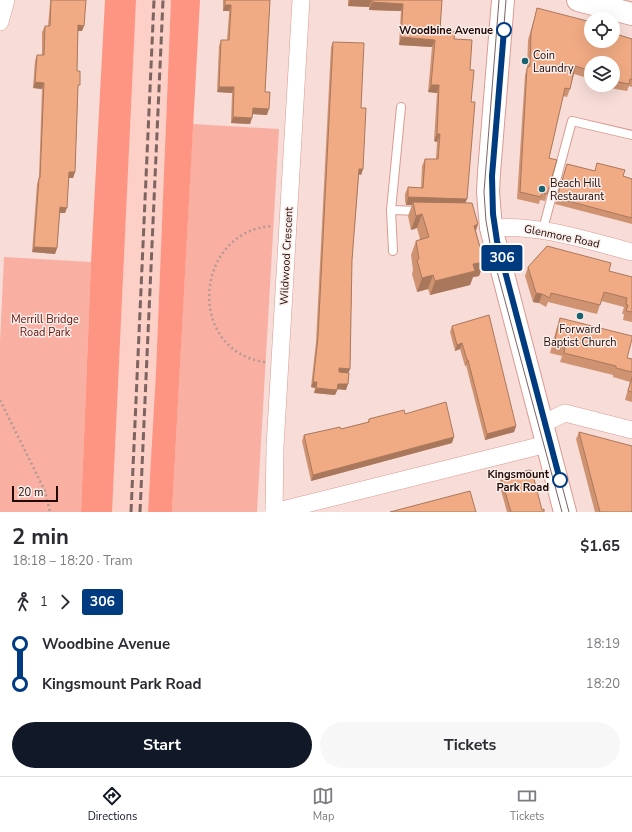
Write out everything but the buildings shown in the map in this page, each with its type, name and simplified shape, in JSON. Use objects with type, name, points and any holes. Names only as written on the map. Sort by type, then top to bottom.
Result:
[{"type":"main road","points":[[503,0],[486,216],[566,512]]},
{"type":"main road","points":[[578,0],[632,14]]},
{"type":"street","points":[[0,22],[6,0]]},
{"type":"street","name":"Wildwood Crescent","points":[[274,512],[280,364],[301,0]]},
{"type":"street","name":"Glenmore Road","points":[[486,216],[521,227],[543,229],[632,252]]},
{"type":"street","points":[[274,512],[545,434],[565,413],[632,430]]},
{"type":"lane","points":[[393,251],[391,210],[401,107]]},
{"type":"lane","points":[[543,229],[572,121],[632,135]]},
{"type":"lane","points":[[391,210],[431,211]]},
{"type":"path","points":[[280,364],[253,360],[232,347],[214,326],[210,316],[209,297],[216,263],[232,242],[254,229],[266,226],[288,225]]},
{"type":"path","points":[[0,400],[45,491],[50,512]]},
{"type":"shaded area","points":[[105,0],[136,0],[112,512],[81,512],[91,262]]},
{"type":"shaded area","points":[[136,0],[171,0],[156,372],[148,512],[112,512]]},
{"type":"shaded area","points":[[171,0],[200,0],[172,512],[148,512],[156,372]]},
{"type":"green space","points":[[193,124],[279,129],[257,512],[172,512]]},
{"type":"green space","name":"Merrill Bridge Road Park","points":[[4,257],[91,262],[81,512],[0,512],[0,343]]},
{"type":"tram line","points":[[499,0],[484,192],[486,221],[491,249],[562,512]]},
{"type":"tram line","points":[[506,0],[492,176],[493,214],[497,241],[569,512]]},
{"type":"tram line","name":"306","points":[[504,30],[492,176],[491,196],[493,214],[497,241],[560,480]]},
{"type":"railway","points":[[131,512],[154,0]]},
{"type":"railway","points":[[140,512],[163,0]]},
{"type":"place","name":"Woodbine Avenue","points":[[504,30]]},
{"type":"place","name":"Coin Laundry","points":[[525,61]]},
{"type":"place","name":"Beach Hill Restaurant","points":[[542,189]]},
{"type":"place","name":"Forward Baptist Church","points":[[580,316]]},
{"type":"place","name":"Kingsmount Park Road","points":[[560,480]]}]
